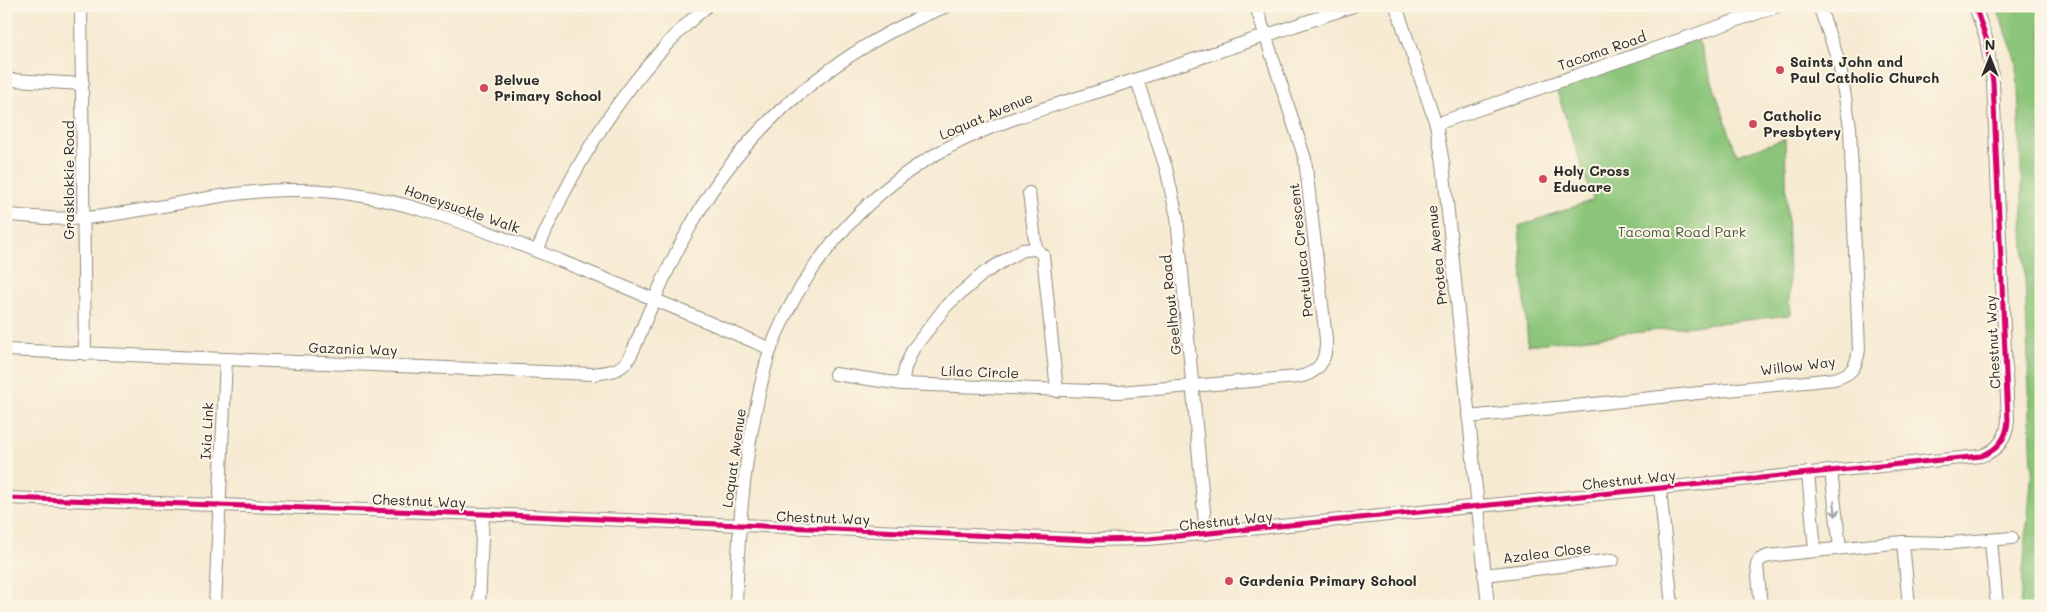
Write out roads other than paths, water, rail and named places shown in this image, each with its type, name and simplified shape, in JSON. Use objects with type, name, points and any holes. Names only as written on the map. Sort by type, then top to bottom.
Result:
[{"type":"street","name":"Grasklokkie Road","points":[[81,6],[86,354]]},
{"type":"street","points":[[536,251],[573,177],[609,115],[651,62],[707,6]]},
{"type":"street","name":"Gazania Way","points":[[6,350],[600,373],[614,371],[628,360],[654,299],[694,219],[721,178],[775,116],[844,60],[928,14],[947,6]]},
{"type":"street","name":"Portulaca Crescent","points":[[1194,387],[1307,375],[1321,366],[1325,357],[1326,339],[1305,159],[1256,6]]},
{"type":"street","name":"Loquat Avenue","points":[[736,606],[744,474],[752,428],[771,349],[806,280],[836,238],[859,213],[917,166],[950,146],[1017,117],[1137,80],[1353,6]]},
{"type":"street","name":"Protea Avenue","points":[[1396,6],[1436,124],[1442,163],[1488,606]]},
{"type":"street","name":"Tacoma Road","points":[[1436,124],[1778,6]]},
{"type":"street","name":"Willow Way","points":[[1468,417],[1834,379],[1845,376],[1852,370],[1857,361],[1859,350],[1850,127],[1839,62],[1819,6]]},
{"type":"street","name":"Chestnut Way","points":[[6,498],[483,514],[1090,540],[1148,539],[1981,456],[1999,444],[2006,432],[2008,410],[1993,82],[1986,38],[1975,6]]},
{"type":"street","points":[[13,80],[83,84]]},
{"type":"street","name":"Geelhout Road","points":[[1137,80],[1173,193],[1194,387],[1206,534]]},
{"type":"street","name":"Honeysuckle Walk","points":[[6,215],[84,219],[250,193],[292,190],[335,192],[382,199],[432,212],[536,251],[771,349]]},
{"type":"street","points":[[1029,193],[1036,249],[1043,255],[1057,391]]},
{"type":"street","points":[[902,384],[905,368],[913,349],[947,305],[984,273],[1022,250],[1036,249]]},
{"type":"street","name":"Ixia Link","points":[[215,606],[226,359]]},
{"type":"street","name":"Lilac Circle","points":[[835,374],[902,384],[1057,391],[1119,392],[1194,387]]},
{"type":"street","points":[[1831,471],[1840,548]]},
{"type":"street","points":[[1808,473],[1815,550]]},
{"type":"street","points":[[1660,488],[1672,606]]},
{"type":"street","points":[[479,606],[483,514]]},
{"type":"street","points":[[1761,606],[1757,565],[1758,560],[1768,556],[1903,542],[1950,543],[2012,538]]},
{"type":"street","points":[[1991,540],[1998,606]]},
{"type":"street","points":[[1903,542],[1910,606]]},
{"type":"street","name":"Azalea Close","points":[[1484,576],[1613,560]]},
{"type":"place","name":"Saints John and Paul Catholic Church","points":[[1780,70]]},
{"type":"place","name":"Belvue Primary School","points":[[484,88]]},
{"type":"place","name":"Catholic Presbytery","points":[[1753,124]]},
{"type":"place","name":"Holy Cross Educare","points":[[1543,179]]},
{"type":"place","name":"Gardenia Primary School","points":[[1229,581]]},
{"type":"park label","name":"Tacoma Road Park","points":[[1682,232]]}]
